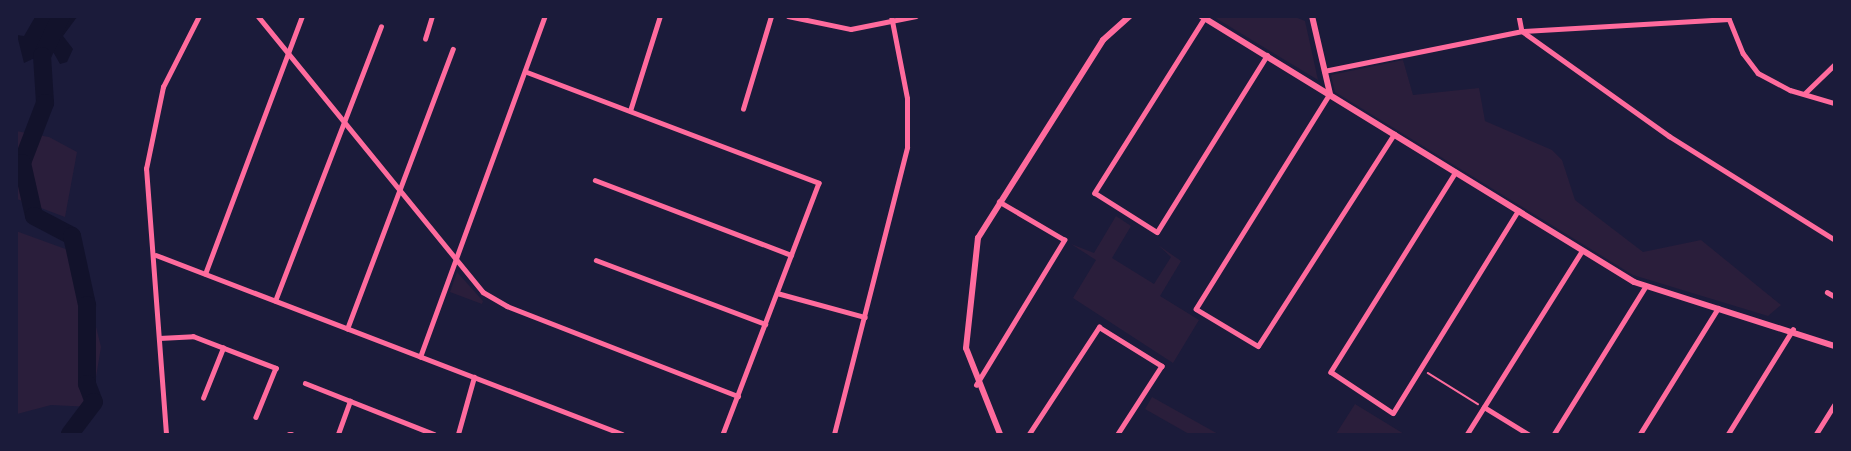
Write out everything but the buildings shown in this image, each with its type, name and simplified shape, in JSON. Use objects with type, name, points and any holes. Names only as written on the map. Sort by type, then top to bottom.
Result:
[{"type":"main road","points":[[1000,435],[976,384],[965,319],[978,238],[1103,40],[1130,16]]},
{"type":"main road","points":[[1312,16],[1330,94]]},
{"type":"main road","points":[[1203,17],[1645,287],[1793,329],[1834,346]]},
{"type":"street","points":[[166,435],[156,255],[146,169],[163,87],[199,16]]},
{"type":"street","points":[[258,16],[456,261],[495,301],[738,396]]},
{"type":"street","points":[[205,274],[302,16]]},
{"type":"street","points":[[425,39],[432,16]]},
{"type":"street","points":[[420,357],[527,72],[545,16]]},
{"type":"street","points":[[630,111],[660,16]]},
{"type":"street","points":[[743,109],[771,16]]},
{"type":"street","points":[[788,16],[851,29],[891,19],[916,16]]},
{"type":"street","points":[[1519,16],[1522,31],[1676,141],[1834,238]]},
{"type":"street","points":[[1203,17],[1095,193],[1157,232],[1267,55]]},
{"type":"street","points":[[1324,71],[1522,31],[1728,18],[1758,73],[1804,94],[1834,103]]},
{"type":"street","points":[[834,435],[909,132],[891,19]]},
{"type":"street","points":[[275,301],[381,27]]},
{"type":"street","points":[[347,328],[453,50]]},
{"type":"street","points":[[1804,94],[1834,64]]},
{"type":"street","points":[[527,72],[819,183],[723,435]]},
{"type":"street","points":[[1330,94],[1196,309],[1258,346],[1394,134]]},
{"type":"street","points":[[1456,172],[1331,372],[1394,413],[1518,211]]},
{"type":"street","points":[[595,180],[791,255]]},
{"type":"street","points":[[976,384],[1064,240],[999,202]]},
{"type":"street","points":[[1467,435],[1582,250]]},
{"type":"street","points":[[156,255],[622,435]]},
{"type":"street","points":[[596,260],[765,324]]},
{"type":"street","points":[[1554,435],[1645,287]]},
{"type":"street","points":[[1827,292],[1834,296]]},
{"type":"street","points":[[777,293],[865,317]]},
{"type":"street","points":[[1640,435],[1718,308]]},
{"type":"street","points":[[1029,435],[1099,327],[1162,366],[1118,435]]},
{"type":"street","points":[[1728,435],[1793,329]]},
{"type":"street","points":[[159,338],[193,336],[276,368],[256,417]]},
{"type":"street","points":[[203,398],[223,348]]},
{"type":"street","points":[[458,435],[474,377]]},
{"type":"street","points":[[305,383],[434,435]]},
{"type":"street","points":[[338,435],[350,401]]},
{"type":"street","points":[[1816,435],[1834,405]]},
{"type":"street","points":[[1484,407],[1528,435]]},
{"type":"path","points":[[1421,369],[1484,407]]},
{"type":"shaded area","points":[[35,17],[77,17],[63,36],[73,49],[67,62],[60,64],[52,50],[24,63],[17,35],[24,36]]},
{"type":"shaded area","points":[[1214,17],[1295,17],[1305,21],[1318,80]]},
{"type":"shaded area","points":[[1403,60],[1413,95],[1479,88],[1485,121],[1552,150],[1562,160],[1575,200],[1643,252],[1701,240],[1781,305],[1768,316],[1633,275],[1335,92],[1331,75]]},
{"type":"shaded area","points":[[16,131],[49,137],[77,152],[65,217],[17,199]]},
{"type":"shaded area","points":[[1116,216],[1131,226],[1112,258],[1154,284],[1171,257],[1158,245],[1181,261],[1160,296],[1199,320],[1173,363],[1073,298],[1096,260],[1071,244],[1094,253]]},
{"type":"shaded area","points":[[16,231],[71,251],[85,282],[101,347],[91,407],[51,405],[17,414]]},
{"type":"shaded area","points":[[457,272],[483,301],[482,304],[450,292]]},
{"type":"shaded area","points":[[1152,397],[1218,434],[1189,434],[1145,409]]},
{"type":"shaded area","points":[[1355,404],[1404,434],[1336,434]]},
{"type":"waterway","points":[[61,16],[42,56],[45,103],[22,163],[34,216],[72,236],[87,305],[87,384],[94,402],[70,434]]}]
